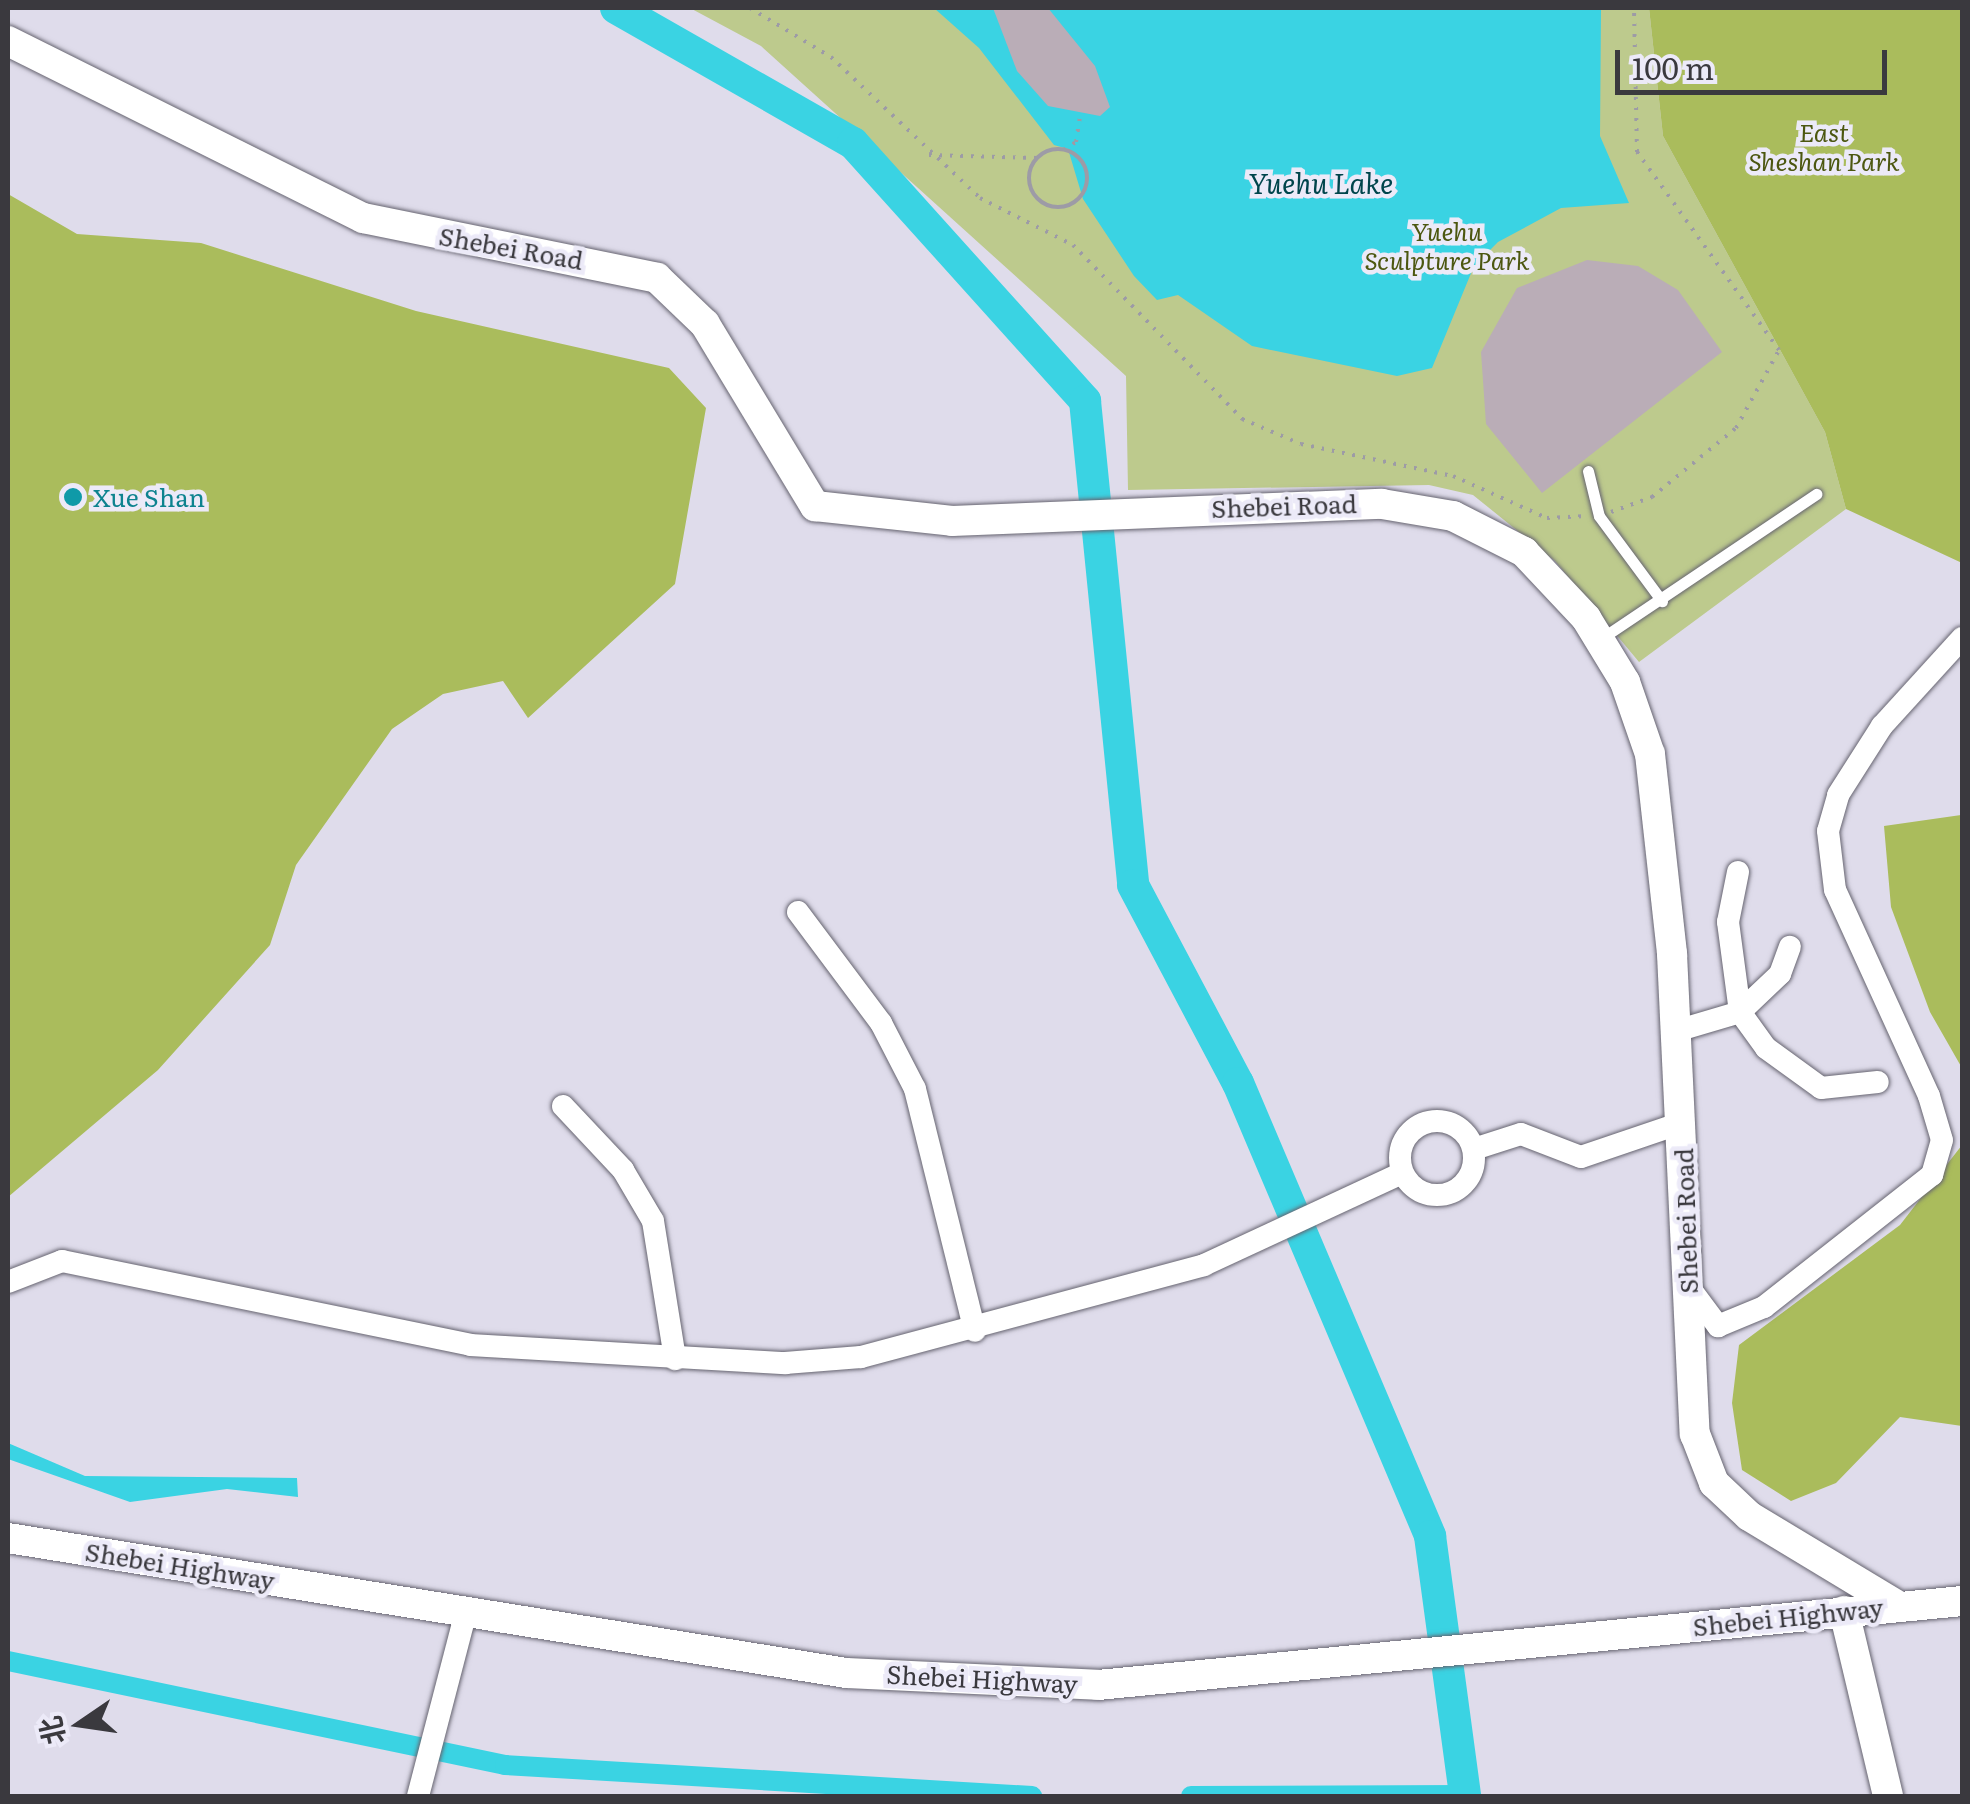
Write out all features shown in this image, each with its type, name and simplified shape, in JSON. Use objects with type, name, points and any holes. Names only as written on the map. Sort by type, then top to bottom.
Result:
[{"type":"main road","name":"Shebei Road","points":[[8,41],[363,218],[657,278],[705,324],[815,506],[870,518],[1034,517],[1382,504],[1453,516],[1524,552],[1600,640],[1650,754],[1676,1031],[1695,1434],[1714,1483],[1749,1516],[1898,1606]]},
{"type":"main road","name":"Shebei Highway","points":[[8,1538],[846,1673],[1098,1685],[1962,1601]]},
{"type":"main road","points":[[1844,1611],[1888,1796]]},
{"type":"street","points":[[1688,1287],[1718,1326],[1764,1307],[1932,1175],[1942,1140],[1929,1096],[1835,890],[1828,831],[1838,794],[1882,726],[1962,638]]},
{"type":"street","points":[[1738,872],[1728,922],[1740,1012],[1766,1048],[1821,1088],[1878,1082]]},
{"type":"street","points":[[798,912],[827,961],[865,1004],[915,1089],[975,1331]]},
{"type":"street","points":[[1676,1031],[1740,1012],[1780,974],[1790,948]]},
{"type":"street","points":[[563,1106],[623,1170],[664,1256],[676,1359]]},
{"type":"street","points":[[1474,1149],[1521,1134],[1581,1158],[1681,1123]]},
{"type":"street","points":[[1417,1125],[1457,1126],[1474,1149],[1470,1177],[1441,1196],[1413,1188],[1402,1172],[1403,1139],[1417,1125]]},
{"type":"street","points":[[8,1282],[42,1264],[91,1264],[370,1330],[676,1359],[862,1358],[975,1331],[1240,1250],[1402,1172]]},
{"type":"street","points":[[422,1788],[466,1612]]},
{"type":"lane","points":[[1588,471],[1600,516],[1662,601]]},
{"type":"lane","points":[[1600,640],[1816,494]]},
{"type":"path","points":[[750,8],[831,57],[928,155],[980,198],[1074,245],[1242,418],[1301,444],[1452,476],[1547,518],[1600,516],[1652,497],[1736,428],[1779,350],[1636,152],[1634,8]]},
{"type":"path","points":[[928,155],[976,149],[1038,158],[1076,142],[1081,112]]},
{"type":"path","points":[[1038,158],[1033,193],[1066,206],[1087,177],[1064,150]]},
{"type":"green space","name":"Yuehu Sculpture Park","points":[[690,8],[1649,8],[1663,136],[1825,432],[1846,509],[1639,662],[1555,561],[1473,495],[1429,485],[1128,490],[1126,376],[761,46]]},
{"type":"green space","name":"East Sheshan Park","points":[[1649,8],[1962,8],[1962,563],[1846,509],[1825,432],[1663,136]]},
{"type":"green space","points":[[8,194],[77,234],[201,243],[416,311],[669,368],[706,408],[675,584],[528,718],[503,681],[443,694],[392,729],[296,865],[270,945],[158,1070],[8,1197]]},
{"type":"green space","points":[[1962,763],[1962,1068],[1930,1012],[1891,907],[1884,826],[1961,815]]},
{"type":"green space","points":[[1962,1145],[1962,1426],[1900,1417],[1836,1483],[1791,1501],[1742,1470],[1732,1403],[1739,1345],[1900,1225]]},
{"type":"water","name":"Yuehu Lake","points":[[934,8],[1601,8],[1600,136],[1629,203],[1561,208],[1498,242],[1474,266],[1432,368],[1397,376],[1252,346],[1178,295],[1157,300],[1134,276],[1083,199],[1068,149],[1054,145],[979,48]]},
{"type":"water","points":[[8,1443],[85,1476],[297,1478],[298,1497],[227,1489],[130,1502],[8,1459]]},
{"type":"building","points":[[993,8],[1048,8],[1095,66],[1110,107],[1100,116],[1048,106],[1017,71]]},
{"type":"building","points":[[1587,260],[1638,266],[1678,290],[1722,352],[1542,493],[1486,424],[1481,352],[1517,288]]},
{"type":"waterway","points":[[616,8],[853,143],[1085,401],[1133,885],[1238,1083],[1430,1536],[1465,1796]]},
{"type":"waterway","points":[[8,1661],[505,1765],[1032,1796]]},
{"type":"waterway","points":[[1191,1796],[1465,1795]]},
{"type":"place","name":"Xue Shan","points":[[73,497]]}]
